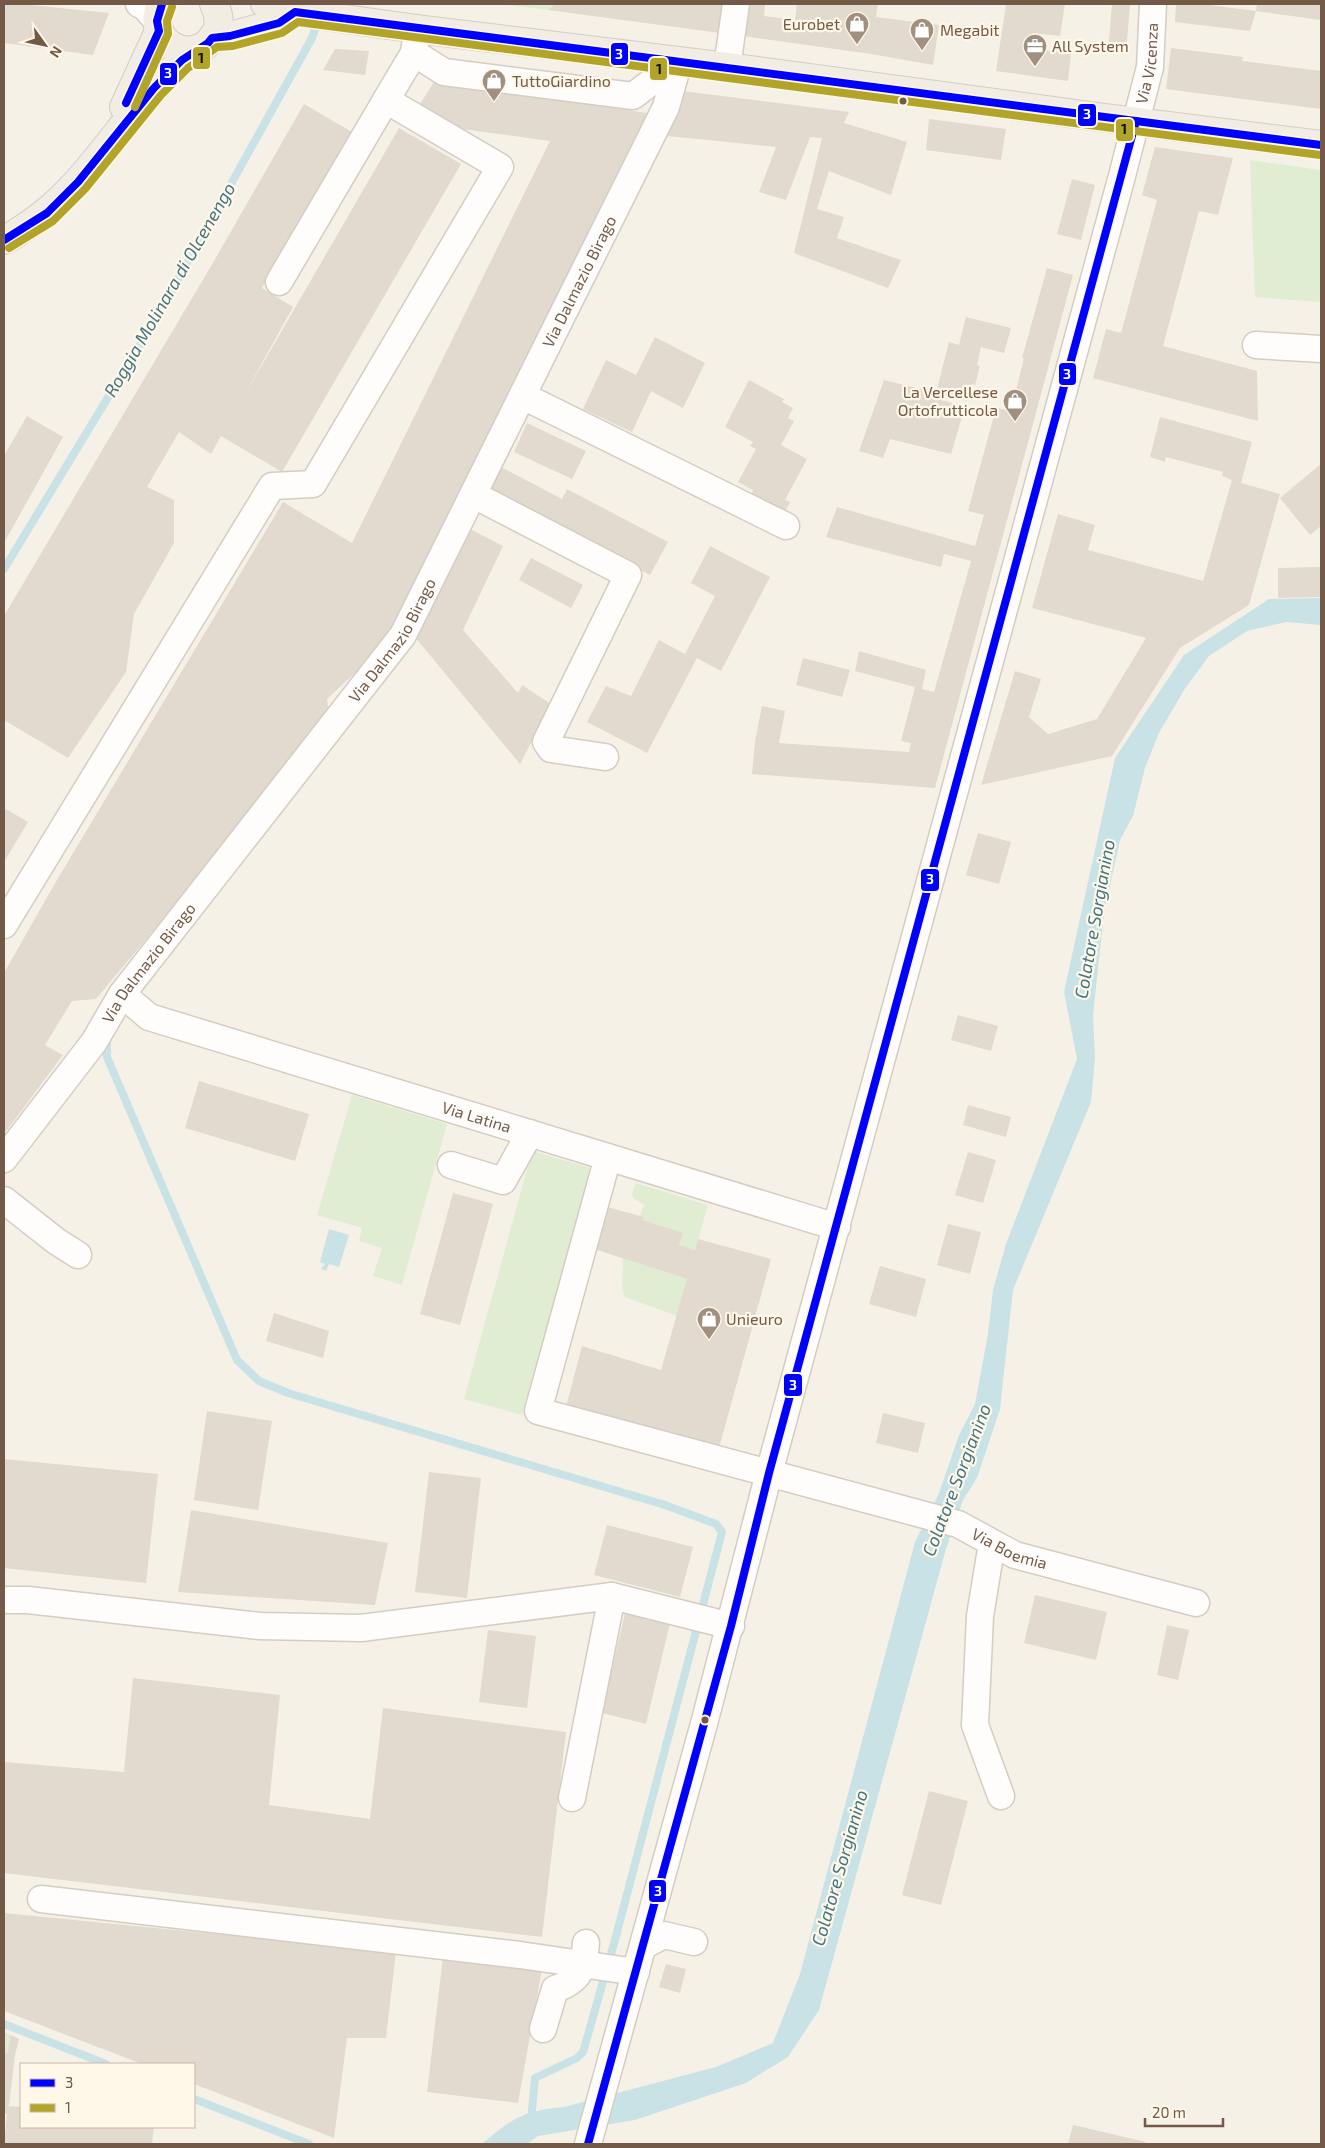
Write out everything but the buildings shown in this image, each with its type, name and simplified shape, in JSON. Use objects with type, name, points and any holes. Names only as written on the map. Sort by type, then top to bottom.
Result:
[{"type":"main road","points":[[4,240],[47,213],[78,182],[154,88],[182,60],[205,44],[217,30],[219,18],[214,4]]},
{"type":"main road","points":[[265,4],[303,13],[344,19],[415,41],[679,61],[1321,145]]},
{"type":"main road","points":[[154,15],[162,38],[174,48],[189,51],[230,36],[279,23],[303,13]]},
{"type":"main road","points":[[97,158],[139,79],[154,15]]},
{"type":"street","points":[[727,67],[736,4]]},
{"type":"street","name":"Via Vicenza","points":[[588,2141],[608,2071],[602,1962],[643,1946],[710,1621],[769,1473],[819,1253],[837,1226],[1136,121],[1152,53],[1153,4]]},
{"type":"street","points":[[279,282],[386,100],[415,41],[444,72],[633,96],[679,61]]},
{"type":"street","name":"Via Dalmazio Birago","points":[[4,1159],[94,1042],[122,994],[403,635],[666,107],[679,61]]},
{"type":"street","points":[[4,925],[272,486],[312,484],[500,167],[386,100]]},
{"type":"street","points":[[1256,344],[1321,349]]},
{"type":"street","points":[[523,396],[786,526]]},
{"type":"street","points":[[474,494],[628,575],[546,742],[552,749],[605,757]]},
{"type":"street","name":"Via Latina","points":[[122,994],[149,1017],[837,1226]]},
{"type":"street","points":[[451,1165],[502,1181],[530,1133]]},
{"type":"street","name":"Via Boemia","points":[[608,1157],[538,1411],[958,1524],[1015,1555],[1196,1603]]},
{"type":"street","points":[[4,1200],[56,1241],[78,1255]]},
{"type":"street","points":[[992,1543],[980,1616],[975,1725],[1001,1796]]},
{"type":"street","points":[[4,1600],[28,1600],[260,1626],[362,1628],[612,1596],[710,1621]]},
{"type":"street","points":[[572,1798],[612,1596]]},
{"type":"street","points":[[41,1899],[520,1955],[602,1962]]},
{"type":"street","points":[[643,1946],[692,1947]]},
{"type":"street","points":[[542,2029],[555,1989],[569,1984],[602,1962]]},
{"type":"green space","points":[[501,4],[555,4],[548,10]]},
{"type":"green space","points":[[1250,160],[1320,170],[1321,302],[1255,297]]},
{"type":"green space","points":[[352,1095],[447,1124],[402,1285],[373,1276],[382,1248],[359,1241],[362,1228],[317,1215]]},
{"type":"green space","points":[[532,1151],[591,1168],[522,1415],[464,1399]]},
{"type":"green space","points":[[636,1183],[708,1205],[695,1250],[679,1245],[683,1233],[643,1220],[640,1216],[644,1205],[633,1198],[632,1193]]},
{"type":"green space","points":[[622,1258],[687,1279],[677,1316],[625,1297],[622,1288]]},
{"type":"green space","points":[[4,2032],[11,2035],[7,2054],[4,2053]]},
{"type":"water","name":"Colatore Sorgianino","points":[[1321,598],[1321,625],[1286,622],[1247,631],[1209,656],[1184,690],[1159,733],[1145,768],[1133,816],[1120,840],[1104,913],[1093,1015],[1095,1058],[1091,1102],[1013,1290],[1000,1409],[977,1478],[963,1500],[946,1549],[819,2010],[788,2057],[746,2083],[635,2120],[538,2136],[527,2144],[482,2144],[510,2122],[529,2113],[564,2107],[716,2067],[773,2043],[800,1974],[915,1542],[939,1493],[959,1435],[975,1404],[988,1334],[993,1290],[1006,1244],[1077,1059],[1064,992],[1115,758],[1184,655],[1269,599]]},
{"type":"water","points":[[329,1229],[349,1235],[339,1267],[329,1264],[326,1271],[321,1269],[325,1264],[320,1262]]},
{"type":"waterway","name":"Roggia Molinara di Olcenengo","points":[[4,569],[161,310],[312,38],[318,20]]},
{"type":"waterway","points":[[107,1044],[107,1057],[237,1360],[259,1381],[288,1393],[665,1505],[716,1524],[722,1532],[615,1940],[583,2052],[577,2058],[535,2078],[531,2121]]},
{"type":"waterway","name":"Roggia Molinara di Olcenengo","points":[[4,2024],[103,2063]]},
{"type":"waterway","name":"Roggia Molinara di Olcenengo","points":[[195,2099],[309,2144]]},
{"type":"transit line","name":"3","points":[[126,103],[159,31],[157,21],[162,4]]},
{"type":"transit line","name":"1","points":[[135,107],[168,34],[167,21],[172,7]]},
{"type":"transit line","name":"3","points":[[4,240],[47,213],[78,182],[154,88],[182,60],[208,43],[212,38],[230,36],[279,23],[295,12],[1321,145]]},
{"type":"transit line","name":"1","points":[[9,248],[53,221],[85,189],[161,95],[188,68],[217,47],[233,46],[282,33],[298,22],[1320,155]]},
{"type":"transit line","name":"3","points":[[588,2144],[731,1626],[769,1473],[1136,121]]},
{"type":"place","name":"Eurobet","points":[[857,45]]},
{"type":"place","name":"Megabit","points":[[922,51]]},
{"type":"place","name":"All System","points":[[1035,67]]},
{"type":"place","name":"TuttoGiardino","points":[[494,102]]},
{"type":"place","name":"La Vercellese Ortofrutticola","points":[[1015,422]]},
{"type":"place","name":"Unieuro","points":[[709,1340]]}]
